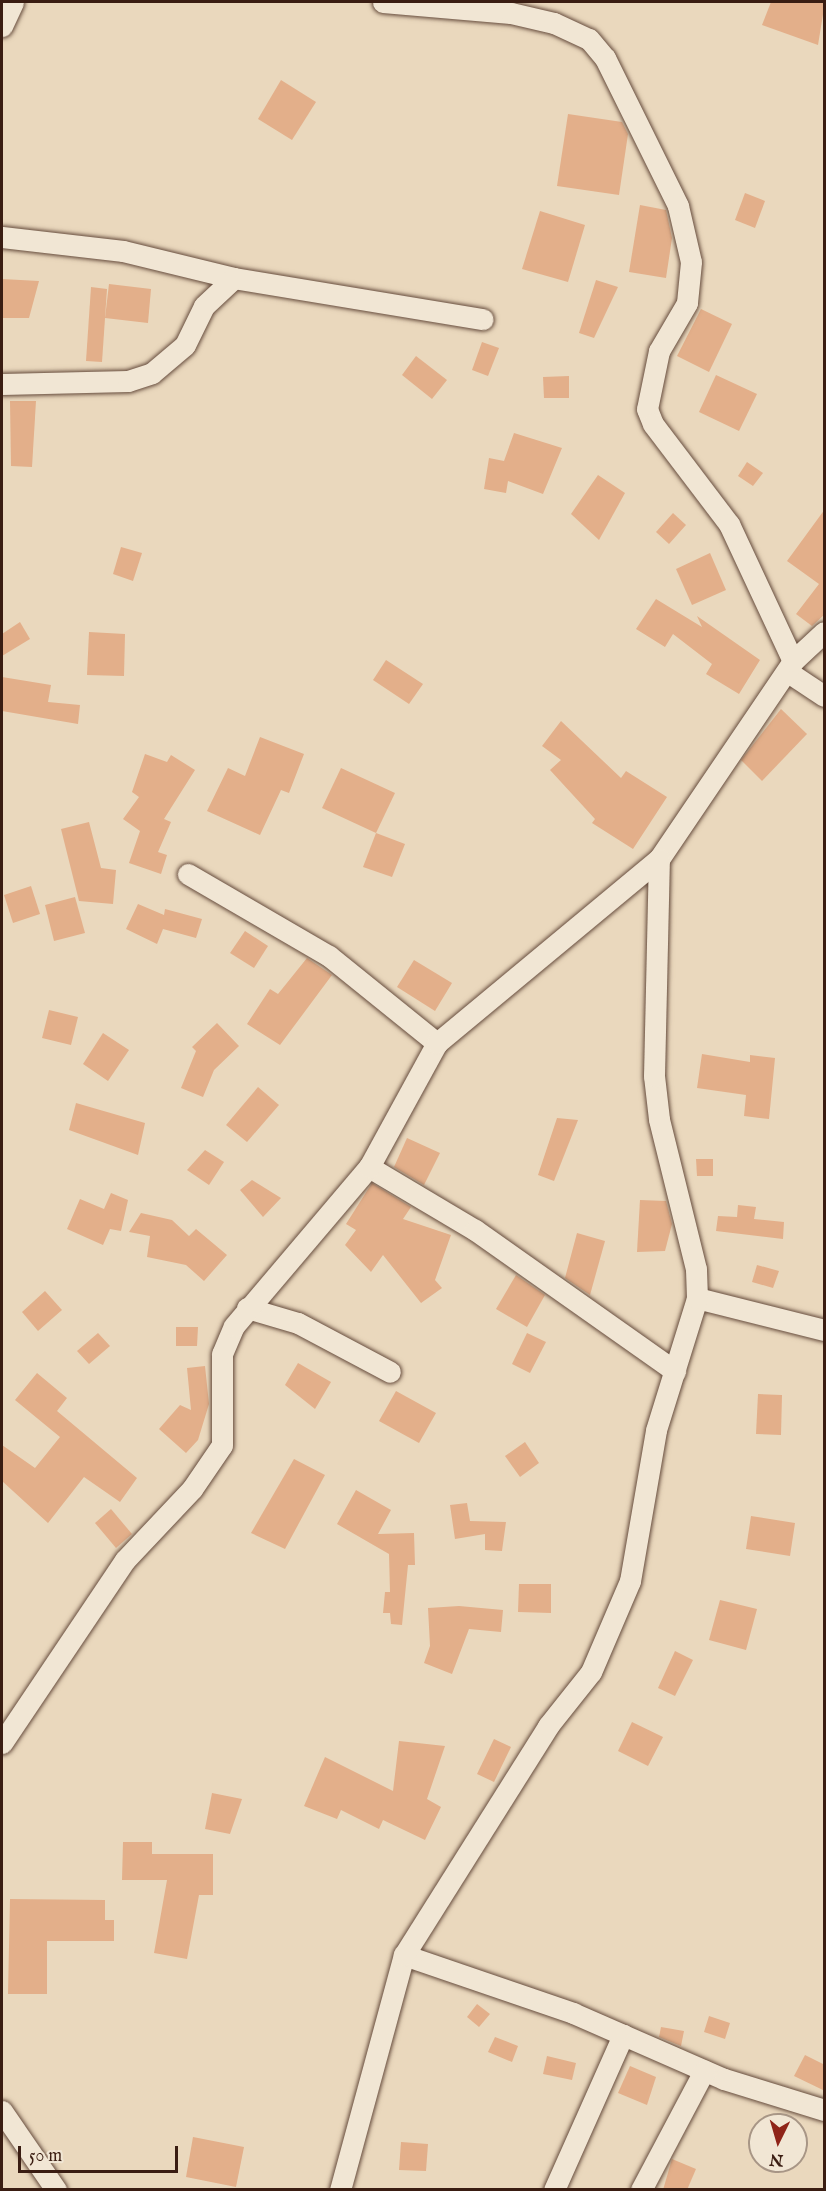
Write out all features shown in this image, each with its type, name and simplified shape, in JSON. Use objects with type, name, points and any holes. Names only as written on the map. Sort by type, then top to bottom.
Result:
[{"type":"street","points":[[2,26],[13,2]]},
{"type":"street","points":[[383,2],[511,13],[554,23],[589,39],[605,58],[678,206],[692,262],[687,303],[659,351],[647,409],[653,424],[729,524],[790,667],[825,696]]},
{"type":"street","points":[[2,237],[123,251],[234,278],[483,319]]},
{"type":"street","points":[[2,384],[128,381],[152,373],[185,345],[204,306],[234,278]]},
{"type":"street","points":[[2,1743],[125,1560],[192,1489],[222,1445],[222,1354],[247,1308],[369,1167],[437,1043],[659,859],[790,667],[825,632]]},
{"type":"street","points":[[340,2190],[404,1955],[606,1642],[630,1581],[642,1490],[697,1298],[696,1269],[659,1119],[654,1076],[659,859]]},
{"type":"street","points":[[188,874],[329,957],[437,1043]]},
{"type":"street","points":[[369,1167],[475,1230],[675,1371]]},
{"type":"street","points":[[697,1298],[825,1330]]},
{"type":"street","points":[[247,1308],[297,1323],[390,1372]]},
{"type":"street","points":[[404,1955],[623,2035],[704,2071],[825,2110]]},
{"type":"street","points":[[554,2190],[623,2035]]},
{"type":"street","points":[[641,2190],[704,2071]]},
{"type":"street","points":[[2,2111],[56,2190]]},
{"type":"building","points":[[771,2],[825,2],[818,45],[762,25]]},
{"type":"building","points":[[281,80],[316,102],[292,140],[258,119]]},
{"type":"building","points":[[568,114],[622,122],[628,134],[619,195],[557,186]]},
{"type":"building","points":[[745,193],[765,201],[755,228],[735,220]]},
{"type":"building","points":[[640,205],[666,210],[672,238],[666,278],[629,272]]},
{"type":"building","points":[[540,211],[585,225],[568,282],[522,269]]},
{"type":"building","points":[[2,279],[39,281],[29,318],[2,318]]},
{"type":"building","points":[[596,280],[618,287],[594,338],[579,333]]},
{"type":"building","points":[[109,284],[151,289],[148,323],[105,318]]},
{"type":"building","points":[[91,287],[107,289],[102,362],[86,361]]},
{"type":"building","points":[[701,309],[732,324],[709,372],[677,356]]},
{"type":"building","points":[[482,342],[499,348],[488,376],[472,370]]},
{"type":"building","points":[[416,356],[447,380],[432,399],[402,375]]},
{"type":"building","points":[[716,375],[757,394],[739,431],[699,412]]},
{"type":"building","points":[[569,376],[569,398],[544,398],[543,377]]},
{"type":"building","points":[[10,401],[36,401],[32,467],[11,466]]},
{"type":"building","points":[[514,433],[562,448],[543,494],[508,481],[506,493],[484,489],[489,458],[504,461]]},
{"type":"building","points":[[747,462],[763,473],[753,486],[738,476]]},
{"type":"building","points":[[598,475],[625,493],[599,540],[571,514]]},
{"type":"building","points":[[825,509],[825,614],[812,626],[796,614],[819,584],[787,561]]},
{"type":"building","points":[[673,513],[686,525],[669,544],[656,532]]},
{"type":"building","points":[[121,547],[142,553],[133,581],[113,574]]},
{"type":"building","points":[[710,553],[726,590],[692,605],[676,569]]},
{"type":"building","points":[[656,599],[702,627],[697,616],[760,660],[739,694],[706,674],[712,664],[673,634],[665,647],[636,629]]},
{"type":"building","points":[[20,622],[30,639],[2,656],[2,634]]},
{"type":"building","points":[[89,632],[125,634],[124,676],[87,675]]},
{"type":"building","points":[[386,660],[423,684],[409,704],[373,680]]},
{"type":"building","points":[[2,677],[51,685],[48,702],[80,705],[78,724],[2,711]]},
{"type":"building","points":[[781,709],[807,734],[762,781],[741,760]]},
{"type":"building","points":[[561,721],[621,778],[626,771],[667,797],[633,849],[592,823],[595,819],[550,770],[561,760],[542,746]]},
{"type":"building","points":[[260,737],[304,754],[289,793],[281,790],[260,835],[207,811],[228,768],[245,776]]},
{"type":"building","points":[[145,754],[167,762],[171,755],[195,770],[164,819],[171,822],[158,852],[167,855],[161,874],[129,863],[140,831],[123,819],[139,797],[132,792]]},
{"type":"building","points":[[341,768],[395,793],[376,833],[322,808]]},
{"type":"building","points":[[89,822],[101,868],[116,870],[113,904],[79,901],[61,829]]},
{"type":"building","points":[[376,833],[405,844],[392,877],[363,867]]},
{"type":"building","points":[[31,886],[40,914],[13,923],[4,895]]},
{"type":"building","points":[[75,897],[85,933],[54,941],[45,905]]},
{"type":"building","points":[[138,904],[164,915],[165,909],[202,919],[196,938],[163,929],[157,944],[126,929]]},
{"type":"building","points":[[245,931],[268,946],[254,968],[230,953]]},
{"type":"building","points":[[307,958],[332,975],[280,1045],[247,1024],[270,989],[278,994]]},
{"type":"building","points":[[414,960],[452,983],[435,1011],[397,987]]},
{"type":"building","points":[[49,1010],[78,1017],[71,1045],[42,1038]]},
{"type":"building","points":[[217,1023],[239,1046],[214,1070],[203,1097],[181,1088],[196,1051],[192,1047]]},
{"type":"building","points":[[103,1033],[129,1050],[108,1081],[83,1064]]},
{"type":"building","points":[[702,1054],[750,1062],[750,1055],[775,1058],[769,1119],[744,1116],[746,1095],[697,1088]]},
{"type":"building","points":[[258,1087],[279,1105],[247,1142],[226,1125]]},
{"type":"building","points":[[76,1103],[145,1123],[138,1155],[69,1130]]},
{"type":"building","points":[[557,1118],[578,1120],[554,1181],[538,1175]]},
{"type":"building","points":[[407,1138],[440,1153],[424,1185],[394,1167]]},
{"type":"building","points":[[205,1150],[224,1162],[209,1185],[187,1170]]},
{"type":"building","points":[[696,1159],[713,1159],[713,1176],[697,1176]]},
{"type":"building","points":[[252,1180],[281,1198],[263,1217],[240,1190]]},
{"type":"building","points":[[372,1183],[411,1207],[403,1219],[451,1235],[435,1280],[442,1288],[421,1303],[383,1255],[371,1272],[345,1245],[356,1230],[346,1224]]},
{"type":"building","points":[[111,1193],[128,1200],[121,1231],[110,1229],[103,1245],[67,1229],[80,1199],[104,1209]]},
{"type":"building","points":[[640,1200],[666,1201],[672,1224],[665,1251],[637,1252]]},
{"type":"building","points":[[738,1205],[756,1207],[754,1219],[784,1222],[783,1239],[716,1231],[718,1216],[737,1217]]},
{"type":"building","points":[[141,1213],[172,1220],[189,1236],[196,1229],[227,1255],[204,1281],[186,1265],[147,1257],[150,1236],[129,1232]]},
{"type":"building","points":[[577,1233],[605,1241],[590,1295],[565,1278]]},
{"type":"building","points":[[757,1265],[779,1271],[773,1288],[752,1282]]},
{"type":"building","points":[[516,1275],[545,1295],[527,1327],[496,1309]]},
{"type":"building","points":[[45,1291],[62,1310],[38,1331],[22,1312]]},
{"type":"building","points":[[176,1327],[198,1327],[197,1346],[176,1346]]},
{"type":"building","points":[[98,1333],[110,1346],[89,1364],[77,1351]]},
{"type":"building","points":[[527,1333],[546,1342],[530,1373],[512,1364]]},
{"type":"building","points":[[298,1363],[331,1382],[315,1409],[285,1385]]},
{"type":"building","points":[[205,1366],[209,1404],[198,1440],[186,1453],[159,1429],[180,1405],[191,1410],[187,1368]]},
{"type":"building","points":[[37,1373],[67,1398],[57,1411],[137,1478],[120,1502],[84,1477],[48,1523],[2,1481],[2,1445],[35,1468],[60,1437],[15,1400]]},
{"type":"building","points":[[396,1391],[436,1413],[419,1443],[379,1421]]},
{"type":"building","points":[[758,1394],[782,1395],[781,1435],[756,1434]]},
{"type":"building","points":[[525,1442],[539,1463],[520,1477],[505,1456]]},
{"type":"building","points":[[294,1459],[325,1475],[285,1549],[251,1533]]},
{"type":"building","points":[[356,1490],[391,1510],[378,1534],[414,1533],[415,1565],[408,1565],[402,1625],[391,1624],[390,1613],[383,1613],[385,1592],[390,1592],[389,1554],[337,1524]]},
{"type":"building","points":[[467,1503],[470,1521],[506,1522],[502,1551],[485,1550],[485,1534],[455,1539],[450,1505]]},
{"type":"building","points":[[111,1509],[132,1534],[116,1548],[95,1523]]},
{"type":"building","points":[[751,1516],[795,1523],[790,1556],[746,1549]]},
{"type":"building","points":[[519,1584],[551,1584],[551,1613],[518,1612]]},
{"type":"building","points":[[720,1600],[757,1609],[746,1650],[709,1640]]},
{"type":"building","points":[[459,1606],[503,1610],[501,1632],[469,1629],[452,1674],[424,1663],[430,1646],[428,1608]]},
{"type":"building","points":[[675,1651],[693,1660],[675,1696],[658,1688]]},
{"type":"building","points":[[632,1722],[663,1737],[648,1766],[618,1751]]},
{"type":"building","points":[[494,1739],[511,1747],[494,1782],[477,1774]]},
{"type":"building","points":[[399,1741],[445,1746],[427,1799],[441,1807],[425,1840],[383,1820],[379,1829],[341,1810],[337,1819],[304,1806],[325,1757],[393,1791]]},
{"type":"building","points":[[212,1793],[242,1799],[230,1834],[205,1829]]},
{"type":"building","points":[[123,1842],[152,1842],[152,1854],[213,1854],[213,1895],[199,1895],[187,1959],[154,1953],[167,1880],[122,1880]]},
{"type":"building","points":[[10,1899],[105,1900],[105,1920],[114,1920],[114,1941],[47,1941],[47,1994],[8,1994]]},
{"type":"building","points":[[477,2004],[490,2014],[479,2027],[467,2017]]},
{"type":"building","points":[[709,2016],[730,2023],[725,2039],[704,2032]]},
{"type":"building","points":[[661,2027],[684,2031],[681,2046],[659,2037]]},
{"type":"building","points":[[495,2037],[518,2046],[512,2062],[488,2052]]},
{"type":"building","points":[[805,2055],[825,2065],[825,2091],[794,2076]]},
{"type":"building","points":[[547,2056],[576,2063],[572,2080],[543,2074]]},
{"type":"building","points":[[630,2066],[656,2077],[647,2105],[618,2093]]},
{"type":"building","points":[[193,2137],[244,2147],[236,2187],[186,2177]]},
{"type":"building","points":[[401,2142],[428,2144],[426,2171],[399,2170]]},
{"type":"building","points":[[672,2159],[696,2169],[687,2190],[663,2190]]}]
